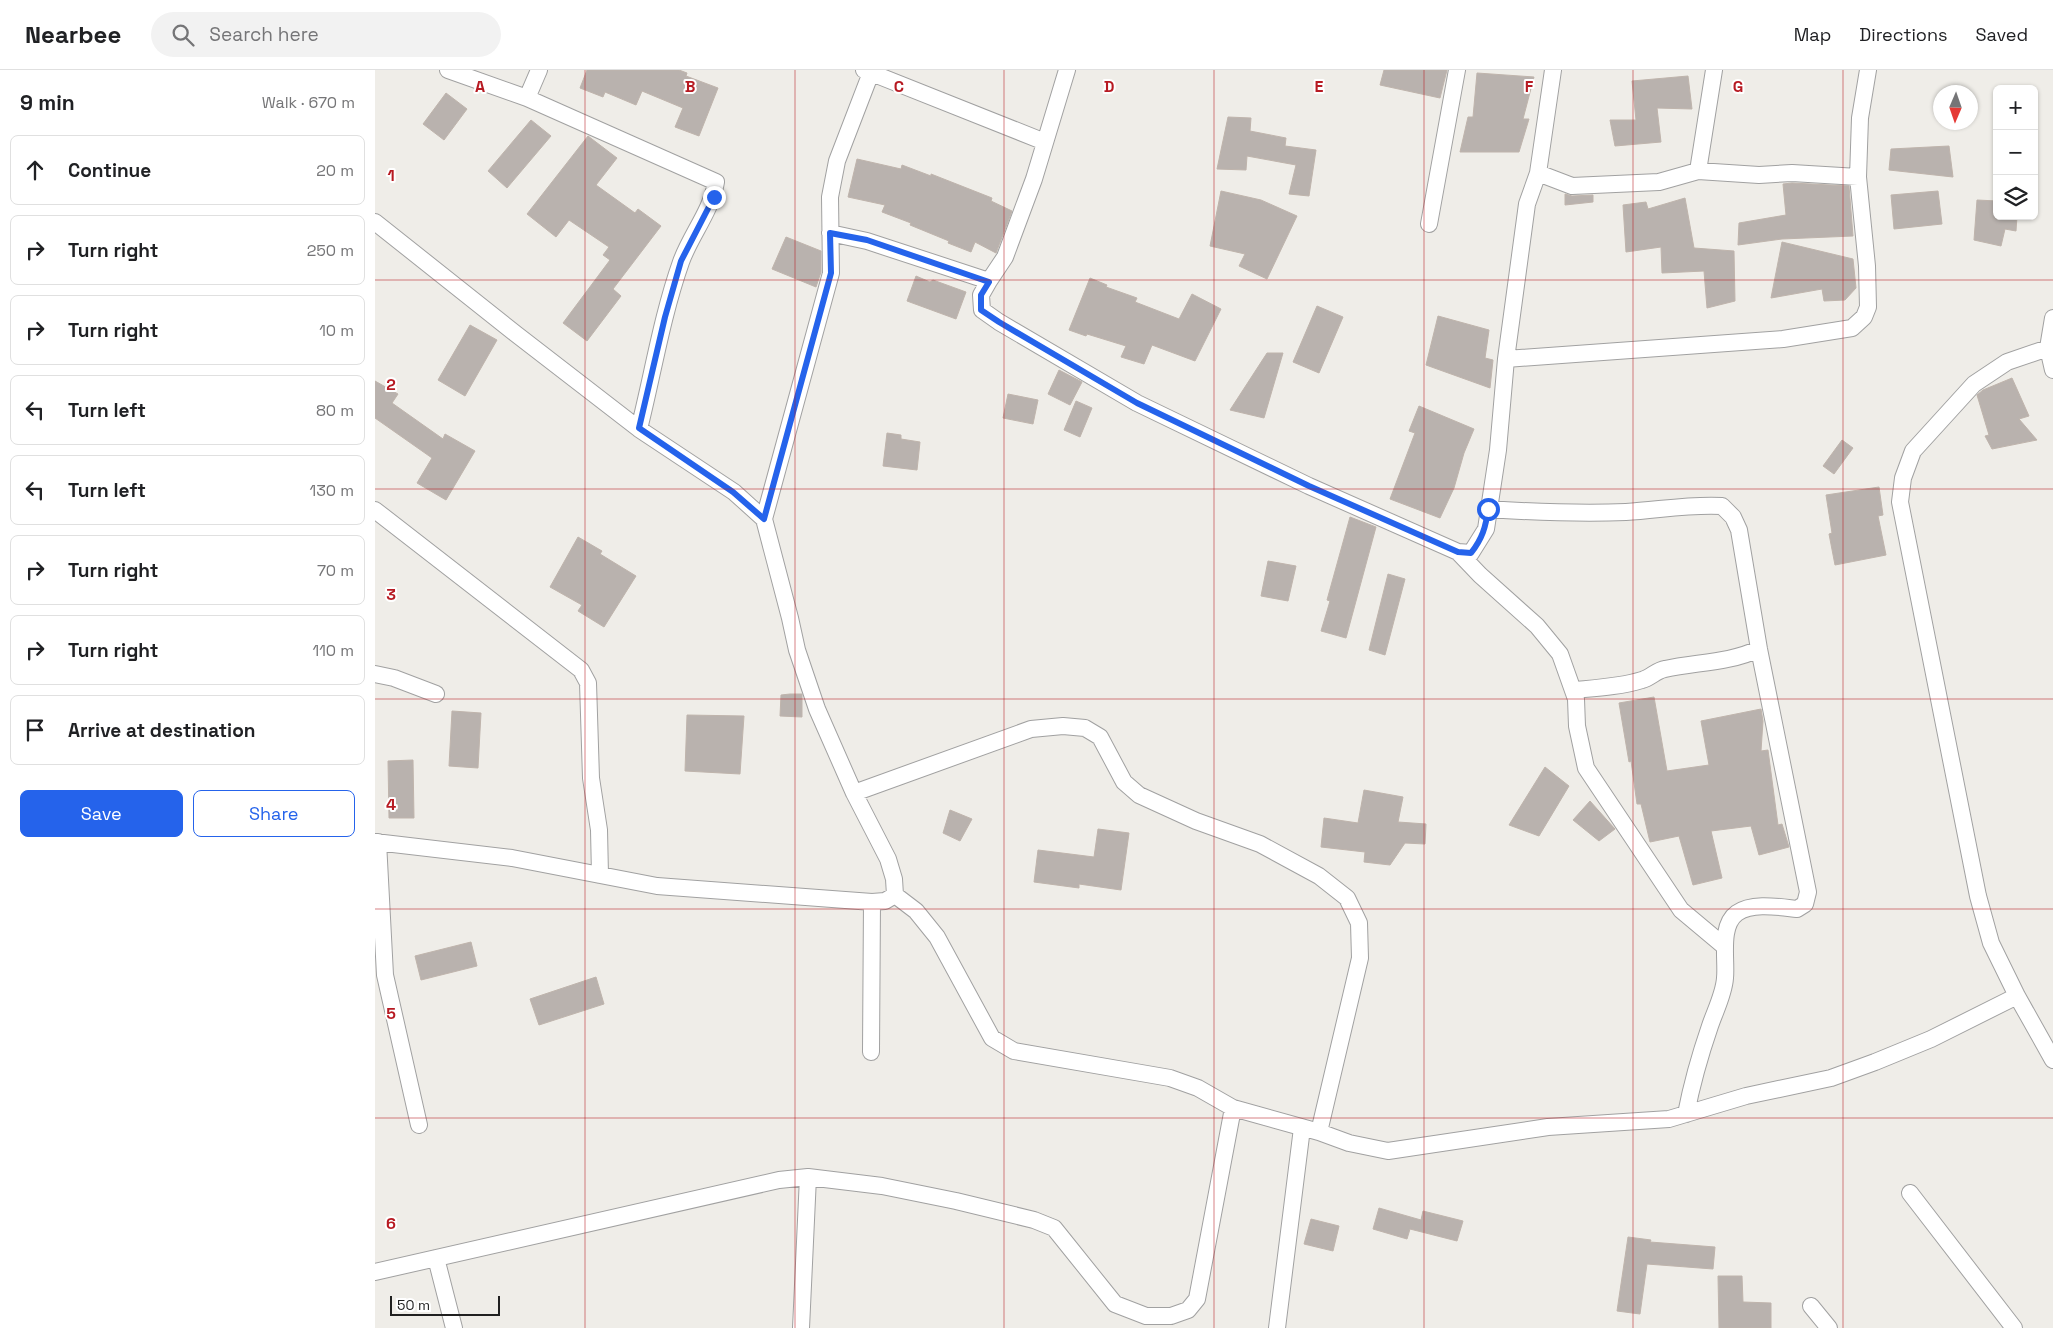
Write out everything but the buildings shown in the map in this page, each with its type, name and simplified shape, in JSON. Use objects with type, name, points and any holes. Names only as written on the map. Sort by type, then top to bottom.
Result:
[{"type":"street","points":[[448,70],[527,98],[716,182],[714,197],[681,261],[665,317],[639,428]]},
{"type":"street","points":[[527,98],[539,70]]},
{"type":"street","points":[[1067,70],[1034,179],[1005,257],[981,295],[981,310],[1137,403],[1309,486],[1458,552],[1471,553],[1486,528],[1498,450],[1506,359],[1527,204],[1538,173],[1553,70]]},
{"type":"street","points":[[1429,224],[1457,70]]},
{"type":"street","points":[[1698,171],[1714,70]]},
{"type":"street","points":[[1506,359],[1783,339],[1852,328],[1864,317],[1869,307],[1858,177],[1860,118],[1867,70]]},
{"type":"street","points":[[1045,142],[869,71],[837,161],[829,197],[831,273],[764,519],[797,650],[817,709],[854,792],[888,859],[894,879],[895,896],[915,911],[937,937],[992,1038],[1014,1051],[1170,1078],[1198,1088],[1233,1108],[1349,1142],[1389,1151],[1549,1127],[1669,1120],[1746,1096],[1831,1078],[1931,1038],[2017,996]]},
{"type":"street","points":[[1538,173],[1571,186],[1659,182],[1698,171],[1759,175],[1792,174],[1858,177]]},
{"type":"street","points":[[375,222],[516,334],[639,428],[733,492],[764,519]]},
{"type":"street","points":[[830,233],[867,240],[989,282]]},
{"type":"street","points":[[2053,318],[2051,348],[2053,370]]},
{"type":"street","points":[[2051,348],[2007,362],[1973,384],[1913,451],[1903,478],[1900,502],[1978,896],[1991,942],[2017,996],[2053,1060]]},
{"type":"street","points":[[1488,509],[1556,513],[1627,512],[1697,505],[1722,506],[1733,517],[1739,530],[1759,649],[1808,892],[1805,904],[1797,909],[1780,907],[1747,908],[1736,914],[1730,921],[1724,946],[1725,980],[1692,1080],[1686,1114]]},
{"type":"street","points":[[375,510],[581,670],[587,683],[591,778],[599,830],[600,875]]},
{"type":"street","points":[[1458,552],[1480,575],[1537,626],[1560,654],[1576,699],[1577,726],[1586,768],[1681,910],[1724,946]]},
{"type":"street","points":[[1573,690],[1621,685],[1644,680],[1663,669],[1725,660],[1743,656],[1759,649]]},
{"type":"street","points":[[375,674],[394,678],[436,694]]},
{"type":"street","points":[[854,792],[1031,729],[1063,726],[1085,728],[1100,737],[1124,782],[1139,795],[1196,821],[1260,844],[1319,876],[1347,898],[1359,923],[1360,958],[1319,1132]]},
{"type":"street","points":[[419,1125],[385,975],[376,842],[512,858],[657,886],[872,902],[885,901],[895,896]]},
{"type":"street","points":[[871,1052],[872,902]]},
{"type":"street","points":[[375,1272],[779,1180],[808,1177],[882,1186],[956,1201],[1034,1220],[1054,1228],[1115,1304],[1146,1316],[1171,1316],[1187,1310],[1197,1299],[1233,1108]]},
{"type":"street","points":[[1277,1328],[1302,1128]]},
{"type":"street","points":[[801,1328],[808,1177]]},
{"type":"street","points":[[1909,1193],[2014,1328]]},
{"type":"street","points":[[436,1258],[453,1328]]},
{"type":"street","points":[[1811,1306],[1829,1328]]},
{"type":"route","points":[[714,197],[681,261],[665,317],[639,428],[733,492],[764,519],[831,273],[830,233],[867,240],[924,258],[989,282],[981,295],[981,310],[1137,403],[1309,486],[1458,552],[1471,553],[1477,545],[1486,528],[1488,509]]}]
